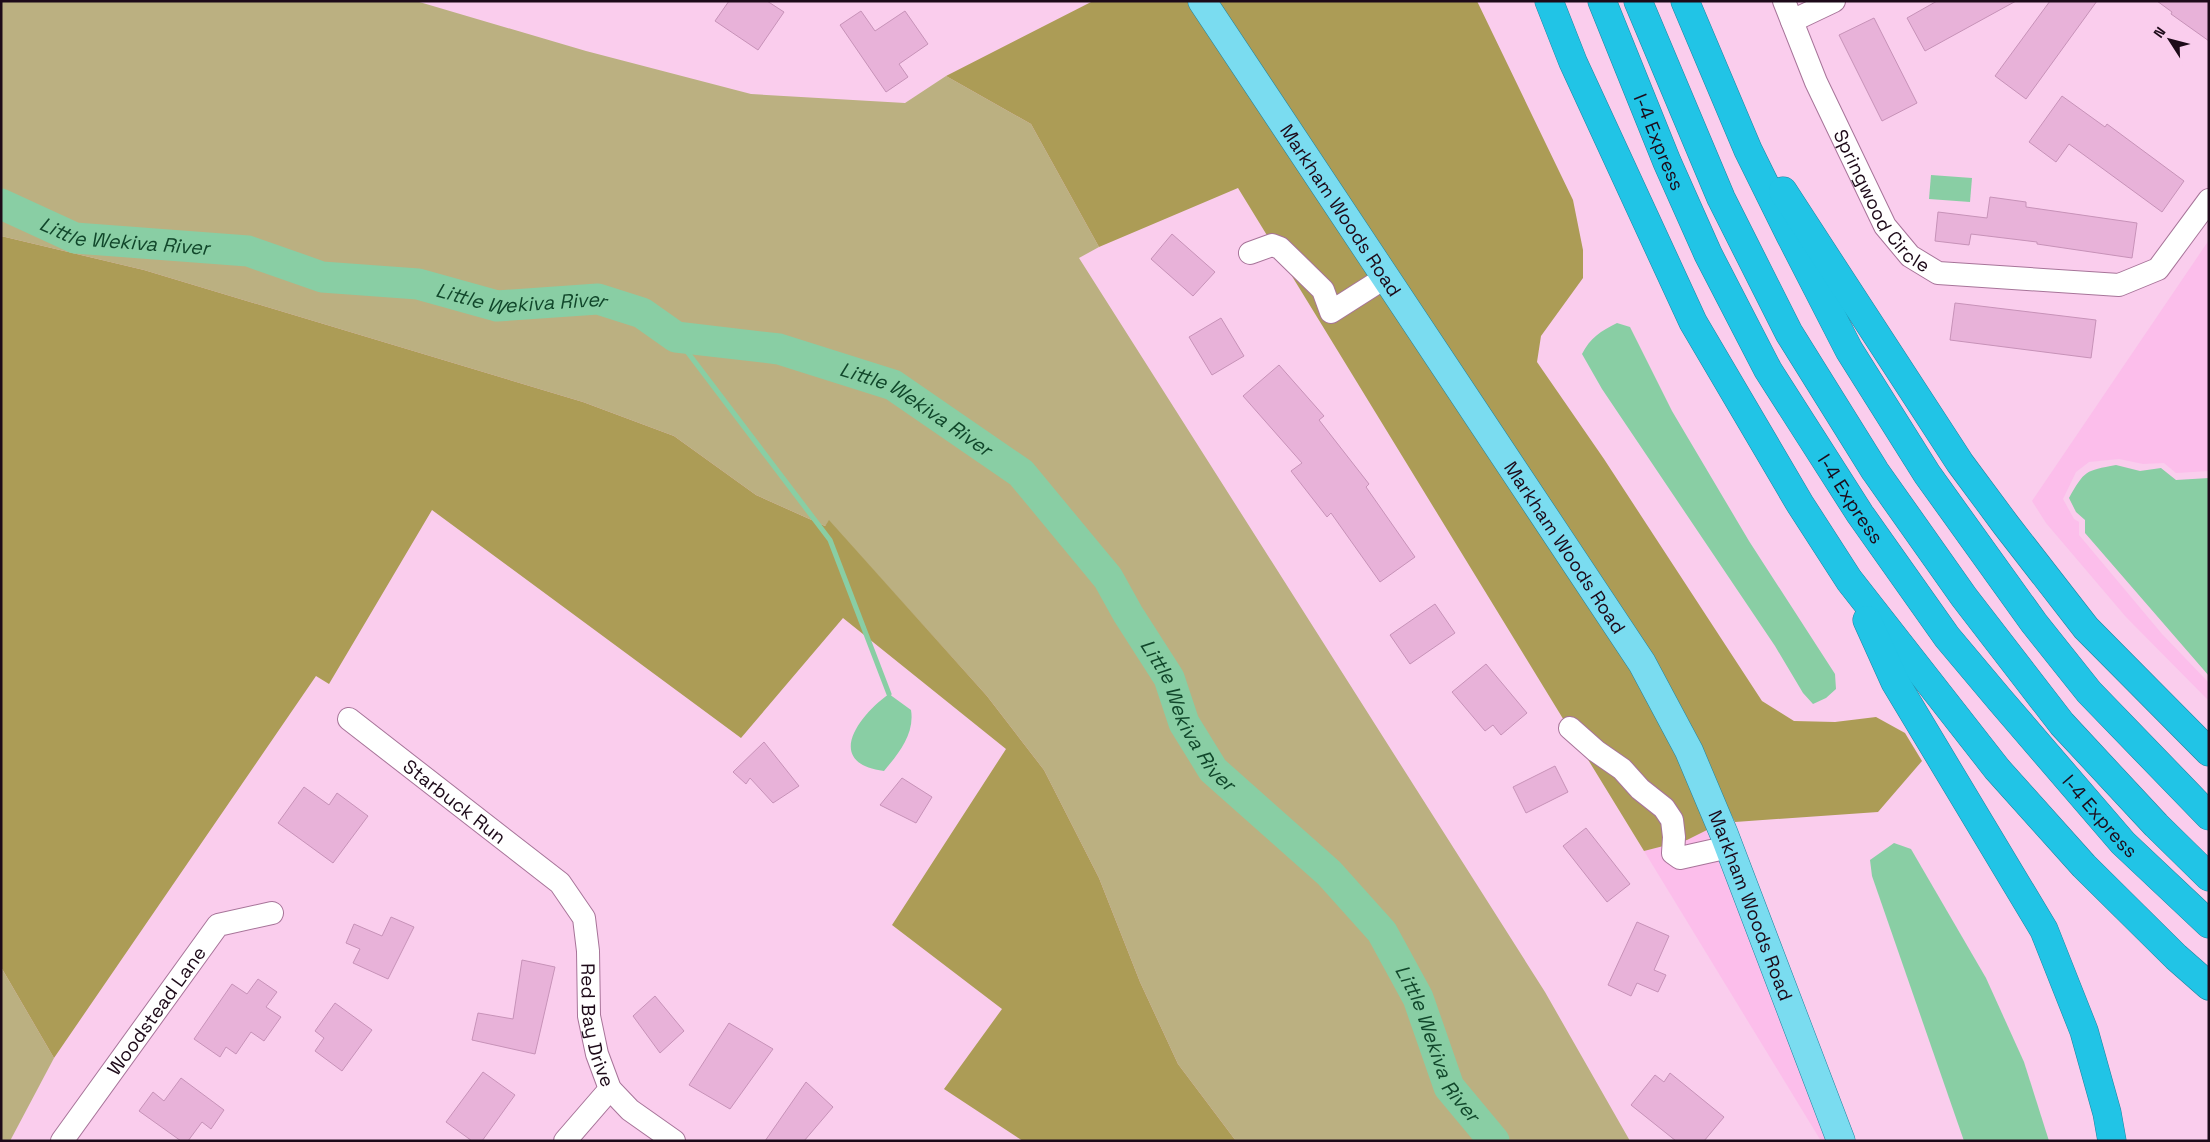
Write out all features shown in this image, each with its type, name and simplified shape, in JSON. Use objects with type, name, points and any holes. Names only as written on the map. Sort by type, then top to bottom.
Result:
[{"type":"highway","points":[[1549,1],[1573,62],[1693,322],[1800,504],[1849,580],[1996,769],[2084,866],[2176,957],[2209,986]]},
{"type":"highway","name":"I-4 Express","points":[[1602,1],[1667,162],[1708,254],[1768,370],[1860,514],[1947,637],[2000,700],[2124,843],[2209,924]]},
{"type":"highway","name":"I-4 Express","points":[[1638,1],[1721,198],[1789,333],[1875,471],[1964,597],[2062,724],[2156,825],[2209,877]]},
{"type":"highway","points":[[1685,1],[1748,150],[1850,350],[1927,474],[2034,623],[2089,692],[2209,816]]},
{"type":"highway","points":[[1748,150],[1792,202],[1960,463],[2006,526],[2086,628],[2209,752]]},
{"type":"highway","points":[[1849,580],[1895,682],[2044,930],[2084,1031],[2107,1113],[2112,1141]]},
{"type":"main road","name":"Markham Woods Road","points":[[1202,1],[1642,663],[1688,751],[1729,846],[1842,1141]]},
{"type":"street","points":[[1788,11],[1834,1]]},
{"type":"street","name":"Springwood Circle","points":[[1788,11],[1816,82],[1885,226],[1910,256],[1938,273],[2119,285],[2158,269],[2209,200]]},
{"type":"street","points":[[1250,253],[1272,245],[1280,248],[1323,290],[1331,312],[1386,277]]},
{"type":"street","name":"Starbuck Run","points":[[349,719],[560,883]]},
{"type":"street","points":[[1570,728],[1596,751],[1622,769],[1640,789],[1664,808],[1672,820],[1673,853],[1680,858],[1729,846]]},
{"type":"street","name":"Red Bay Drive","points":[[560,883],[584,918],[588,951],[589,1016],[597,1054],[610,1089],[630,1110],[674,1141]]},
{"type":"street","name":"Woodstead Lane","points":[[68,1139],[218,925],[272,913]]},
{"type":"street","points":[[565,1141],[610,1089]]},
{"type":"shaded area","points":[[1,1],[416,1],[586,51],[751,94],[905,103],[946,76],[1031,124],[1099,247],[1079,258],[1545,992],[1630,1141],[1236,1141],[1178,1064],[1140,982],[1099,878],[1044,770],[987,696],[829,521],[825,526],[756,495],[674,436],[583,402],[144,270],[1,236]]},
{"type":"shaded area","points":[[1093,1],[1191,1],[1634,667],[1711,828],[1687,840],[1644,851],[1238,188],[1099,247],[1031,124],[946,76]]},
{"type":"shaded area","points":[[1213,1],[1477,1],[1573,200],[1583,250],[1583,278],[1541,336],[1537,362],[1604,459],[1762,701],[1794,721],[1835,722],[1876,717],[1905,733],[1922,761],[1878,812],[1735,822],[1650,659]]},
{"type":"shaded area","points":[[1931,175],[1972,178],[1970,202],[1929,199]]},
{"type":"shaded area","points":[[1,236],[144,270],[583,402],[674,436],[756,495],[825,526],[829,520],[987,696],[1044,770],[1099,878],[1140,982],[1178,1064],[1236,1141],[1023,1141],[944,1089],[1002,1009],[892,925],[1006,749],[843,618],[741,738],[432,510],[329,684],[316,676],[54,1058],[1,967]]},
{"type":"shaded area","points":[[2209,240],[2209,471],[2176,473],[2164,463],[2143,464],[2119,459],[2089,462],[2076,472],[2063,499],[2074,519],[2079,522],[2079,535],[2162,634],[2209,683],[2209,701],[2126,617],[2046,523],[2032,501]]},
{"type":"shaded area","points":[[1617,323],[1630,327],[1672,411],[1749,541],[1835,674],[1836,689],[1826,698],[1813,704],[1803,693],[1775,646],[1602,389],[1582,354],[1596,336]]},
{"type":"shaded area","points":[[2116,465],[2140,471],[2161,468],[2176,480],[2209,478],[2209,676],[2085,533],[2085,520],[2076,512],[2069,498],[2087,473]]},
{"type":"shaded area","points":[[889,694],[911,710],[912,719],[904,743],[884,771],[865,766],[855,759],[851,749],[852,737],[858,725]]},
{"type":"shaded area","points":[[1711,828],[1831,1141],[1821,1141],[1644,851],[1687,840]]},
{"type":"shaded area","points":[[1894,843],[1911,849],[1986,978],[2024,1062],[2049,1141],[1964,1141],[1872,876],[1870,860]]},
{"type":"shaded area","points":[[1,967],[54,1058],[10,1141],[1,1141]]},
{"type":"building","points":[[729,1],[767,1],[784,12],[758,50],[715,21]]},
{"type":"building","points":[[1937,1],[2016,1],[1925,51],[1907,18]]},
{"type":"building","points":[[2050,1],[2097,1],[2026,99],[1995,76]]},
{"type":"building","points":[[2157,1],[2209,1],[2209,41],[2171,14],[2172,12]]},
{"type":"building","points":[[861,11],[875,31],[905,11],[928,44],[899,64],[908,77],[886,92],[840,25]]},
{"type":"building","points":[[1874,18],[1917,103],[1882,121],[1839,35]]},
{"type":"building","points":[[2062,96],[2105,127],[2107,124],[2184,181],[2162,212],[2069,144],[2056,162],[2029,142]]},
{"type":"building","points":[[1990,197],[2026,202],[2026,207],[2137,223],[2132,258],[2037,244],[2037,242],[1971,234],[1969,245],[1935,241],[1938,212],[1987,218]]},
{"type":"building","points":[[1172,234],[1215,272],[1193,296],[1151,259]]},
{"type":"building","points":[[1955,303],[2096,320],[2091,358],[1950,340]]},
{"type":"building","points":[[1221,318],[1244,356],[1212,375],[1189,337]]},
{"type":"building","points":[[1279,365],[1324,416],[1319,420],[1369,484],[1366,487],[1415,557],[1380,582],[1331,513],[1327,517],[1291,471],[1302,463],[1243,396]]},
{"type":"building","points":[[1435,604],[1455,633],[1410,664],[1390,635]]},
{"type":"building","points":[[1486,664],[1527,713],[1501,735],[1493,725],[1485,731],[1452,692]]},
{"type":"building","points":[[764,742],[799,786],[773,803],[750,778],[746,784],[733,772]]},
{"type":"building","points":[[1555,766],[1568,792],[1526,813],[1513,787]]},
{"type":"building","points":[[902,778],[932,797],[916,823],[880,805]]},
{"type":"building","points":[[304,787],[329,805],[337,793],[368,816],[333,863],[278,823]]},
{"type":"building","points":[[1586,828],[1630,884],[1607,902],[1563,846]]},
{"type":"building","points":[[391,917],[414,927],[388,979],[353,963],[360,949],[346,943],[354,924],[382,936]]},
{"type":"building","points":[[1637,922],[1669,936],[1654,970],[1666,975],[1658,992],[1637,983],[1631,996],[1608,985]]},
{"type":"building","points":[[522,960],[555,967],[535,1054],[472,1040],[478,1013],[513,1019]]},
{"type":"building","points":[[258,979],[277,992],[266,1007],[281,1017],[264,1041],[251,1032],[236,1054],[226,1047],[220,1057],[194,1039],[232,984],[247,994]]},
{"type":"building","points":[[655,996],[684,1031],[660,1053],[633,1016]]},
{"type":"building","points":[[335,1003],[372,1030],[342,1071],[315,1051],[324,1038],[315,1031]]},
{"type":"building","points":[[729,1023],[773,1049],[730,1109],[689,1085]]},
{"type":"building","points":[[483,1072],[515,1095],[482,1141],[472,1141],[446,1122]]},
{"type":"building","points":[[1670,1073],[1724,1117],[1704,1141],[1676,1141],[1631,1105],[1655,1075],[1664,1082]]},
{"type":"building","points":[[181,1078],[224,1110],[211,1129],[202,1122],[188,1141],[181,1141],[139,1111],[153,1092],[164,1101]]},
{"type":"building","points":[[806,1082],[833,1107],[804,1141],[765,1141]]},
{"type":"waterway","name":"Little Wekiva River","points":[[1,204],[75,238],[248,251],[322,277],[418,284],[497,306],[598,299],[642,313],[676,337],[779,349],[893,385],[1021,473],[1108,578],[1128,614],[1169,678],[1184,723],[1213,770],[1329,873],[1382,932],[1418,998],[1449,1087],[1494,1141]]},
{"type":"waterway","points":[[676,337],[830,540],[889,694]]}]
